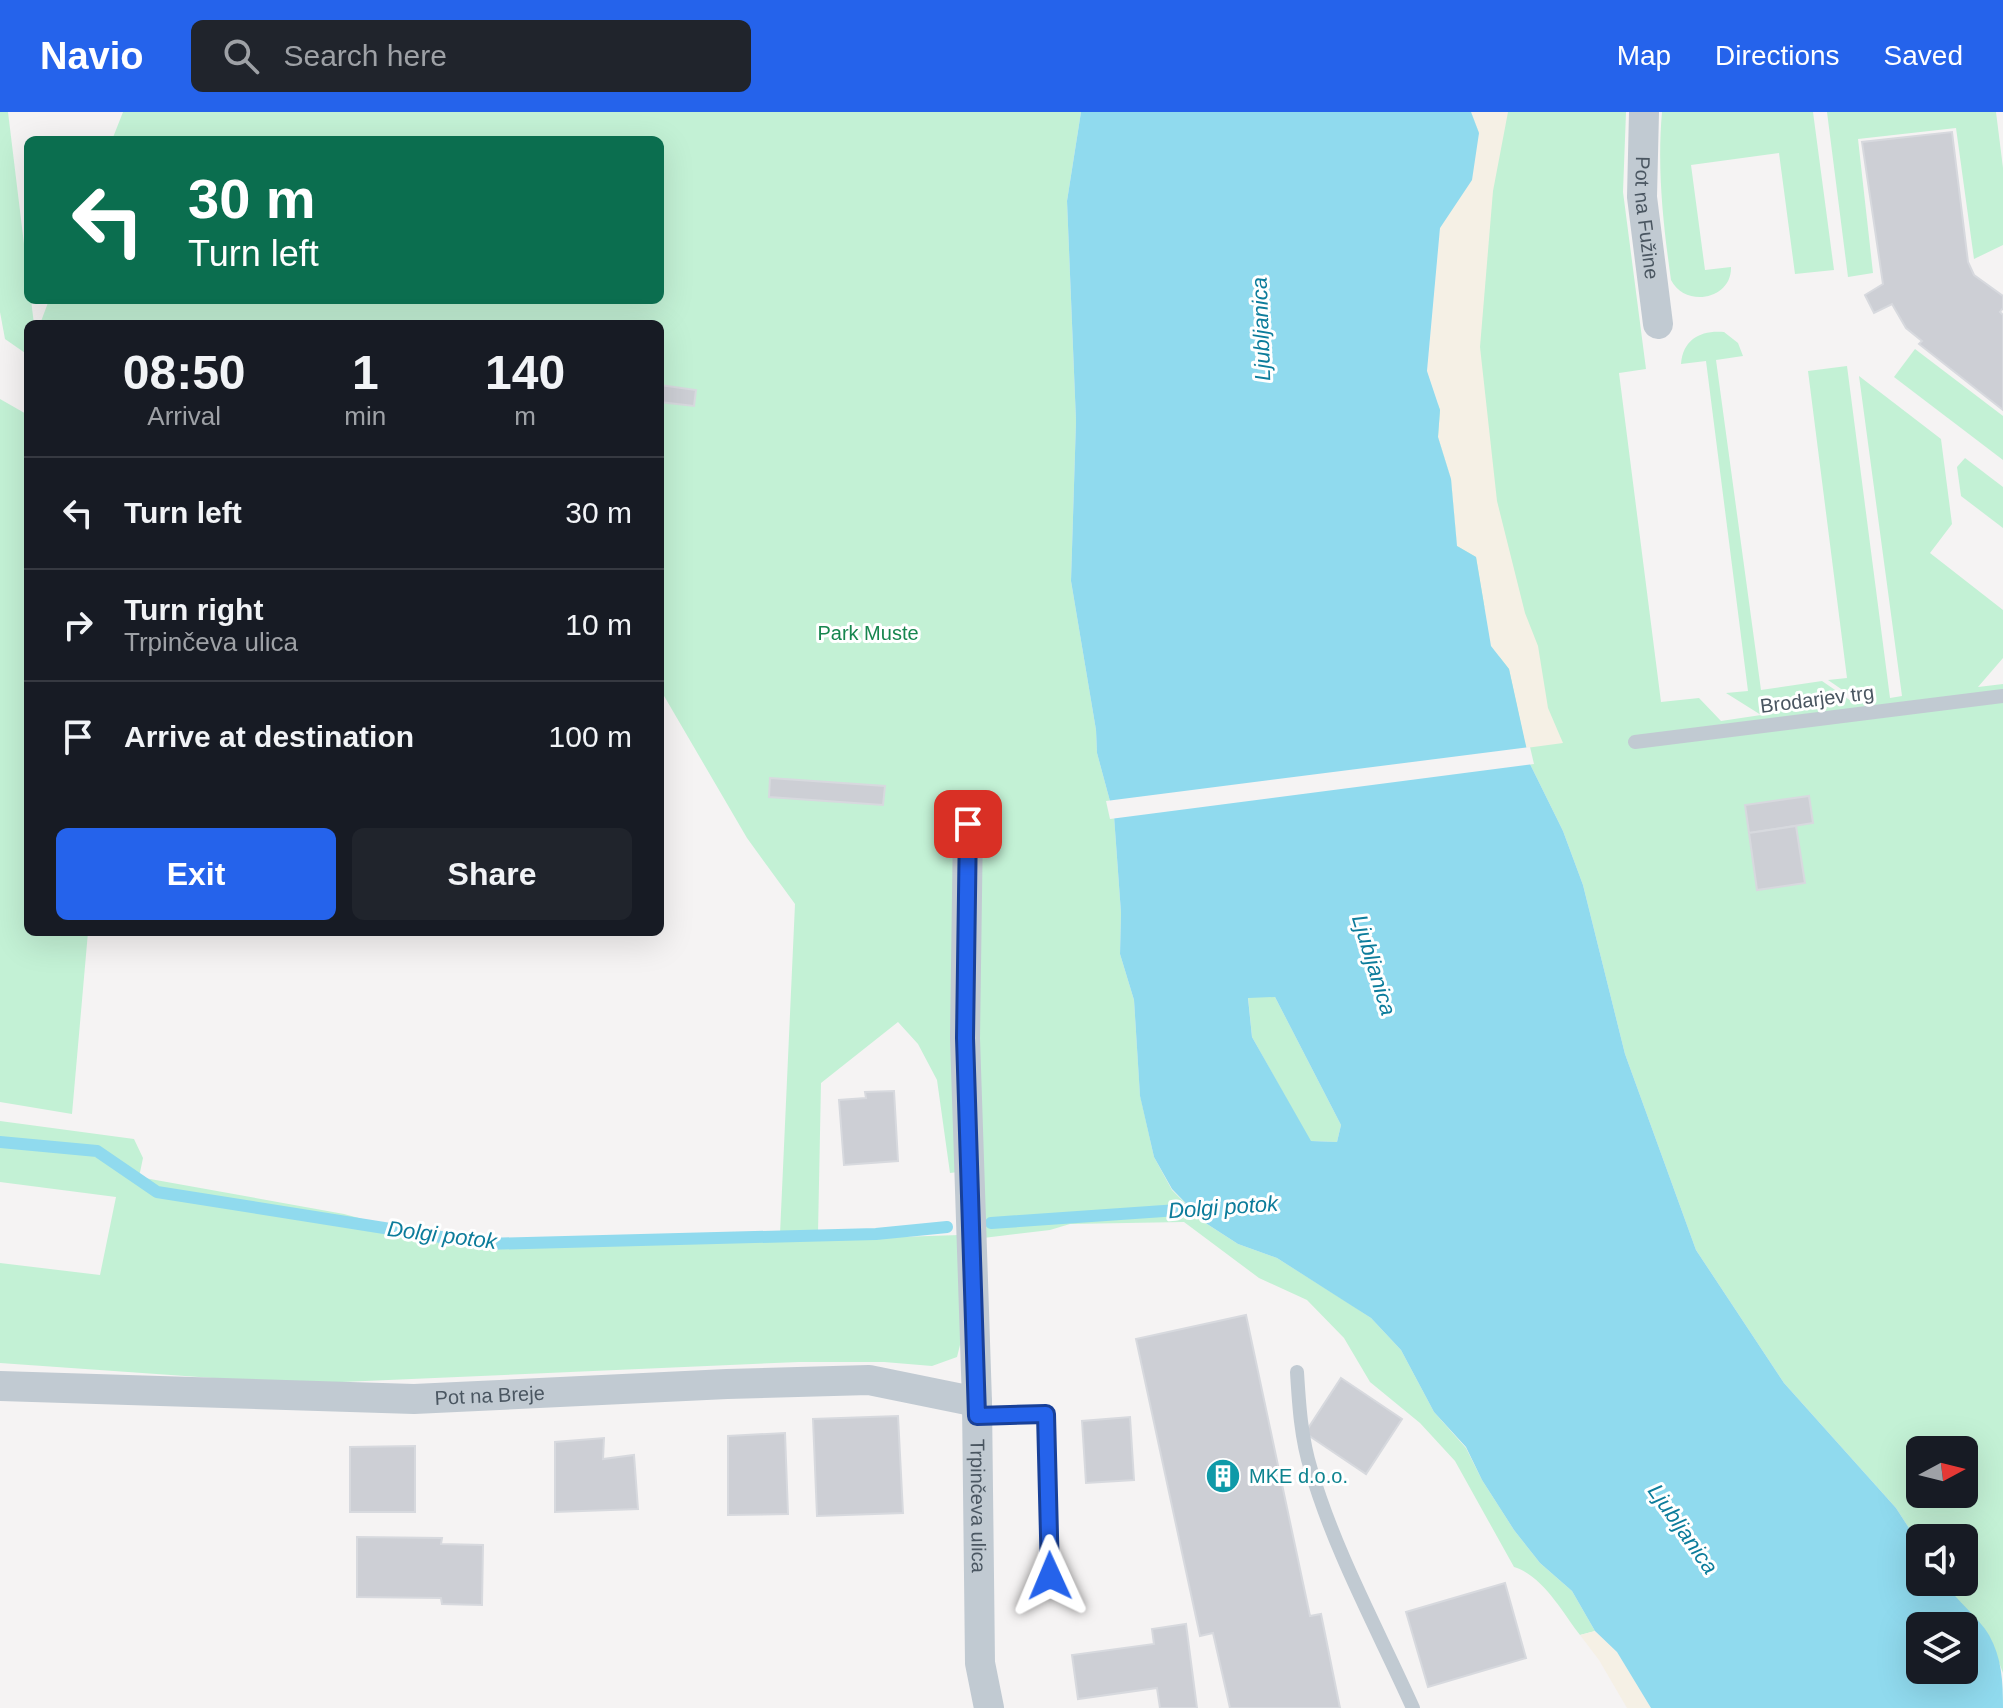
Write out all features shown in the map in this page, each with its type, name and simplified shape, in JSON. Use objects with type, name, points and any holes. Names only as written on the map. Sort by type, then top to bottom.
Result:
[{"type":"street","name":"Pot na Fužine","points":[[1644,112],[1642,197],[1658,324]]},
{"type":"street","name":"Trpinčeva ulica","points":[[968,824],[965,1038],[977,1409],[980,1663],[989,1708]]},
{"type":"street","name":"Pot na Breje","points":[[0,1386],[414,1399],[869,1380],[977,1409]]},
{"type":"lane","name":"Brodarjev trg","points":[[1635,742],[2003,696]]},
{"type":"lane","points":[[1297,1372],[1299,1412],[1310,1469],[1334,1533],[1413,1708]]},
{"type":"lane","points":[[977,1409],[1046,1414],[1050,1576]]},
{"type":"green space","points":[[0,112],[8,112],[24,244],[24,304],[32,304],[34,320],[24,320],[24,352],[5,339],[0,312]]},
{"type":"green space","name":"Park Muste","points":[[123,112],[1081,112],[1067,201],[1076,421],[1071,581],[1096,730],[1097,753],[1114,816],[1121,913],[1120,954],[1134,1000],[1140,1095],[1154,1157],[1172,1190],[1204,1222],[1238,1244],[1277,1258],[1353,1306],[1371,1318],[1401,1350],[1434,1412],[1466,1448],[1514,1530],[1540,1563],[1572,1591],[1595,1631],[1580,1635],[1543,1586],[1514,1567],[1455,1461],[1420,1423],[1370,1382],[1344,1338],[1307,1300],[1259,1278],[1184,1222],[1070,1224],[1050,1230],[983,1238],[980,1169],[950,1173],[937,1080],[918,1044],[898,1022],[821,1083],[818,1233],[780,1234],[795,904],[747,838],[664,696],[664,320],[42,320],[48,304],[664,304],[664,136],[114,136]]},
{"type":"green space","points":[[1471,112],[1626,112],[1623,192],[1646,369],[1619,373],[1661,702],[1699,698],[1721,721],[1761,715],[1726,693],[1748,691],[1706,361],[1681,364],[1689,342],[1708,333],[1724,332],[1738,343],[1743,356],[1716,360],[1761,690],[1822,681],[1854,703],[1860,702],[1828,680],[1847,678],[1808,371],[1847,366],[1890,698],[1902,696],[1859,376],[1941,439],[1952,524],[1930,553],[2003,610],[2003,658],[1978,687],[2003,684],[2003,1673],[1988,1634],[1978,1623],[1978,1612],[1968,1612],[1954,1596],[1978,1596],[1978,1524],[1906,1524],[1896,1508],[1784,1383],[1696,1250],[1625,1054],[1583,885],[1563,831],[1530,764],[1487,613],[1457,546],[1451,479],[1438,437],[1440,228],[1479,133]]},
{"type":"green space","points":[[1662,112],[1813,112],[1834,270],[1795,274],[1779,153],[1691,165],[1705,270],[1731,267],[1724,287],[1716,293],[1696,297],[1678,289],[1671,280],[1663,217]]},
{"type":"green space","points":[[1827,112],[1996,112],[2003,168],[2003,245],[1974,259],[1956,128],[1858,139],[1873,273],[1848,277]]},
{"type":"green space","points":[[1915,349],[2003,416],[2003,460],[1894,377]]},
{"type":"green space","points":[[0,399],[24,413],[24,936],[88,936],[72,1114],[0,1102]]},
{"type":"green space","points":[[1965,458],[2003,487],[2003,528],[1961,496],[1957,467]]},
{"type":"green space","points":[[1248,997],[1275,997],[1341,1125],[1337,1142],[1310,1141],[1252,1037]]},
{"type":"green space","points":[[0,1121],[134,1139],[143,1158],[139,1177],[344,1214],[433,1238],[780,1241],[959,1235],[961,1341],[957,1357],[932,1366],[884,1362],[799,1362],[342,1382],[272,1382],[0,1363],[0,1263],[100,1275],[116,1197],[0,1182]]},
{"type":"sand","points":[[1471,112],[1508,112],[1493,191],[1480,347],[1497,501],[1525,613],[1538,646],[1548,708],[1563,743],[1526,748],[1509,669],[1491,646],[1476,557],[1457,546],[1451,479],[1438,437],[1440,410],[1427,371],[1440,228],[1479,133]]},
{"type":"sand","points":[[1595,1631],[1617,1652],[1651,1708],[1627,1708],[1599,1660],[1580,1635]]},
{"type":"water","name":"Ljubljanica","points":[[1081,112],[1471,112],[1479,133],[1472,180],[1440,228],[1427,371],[1440,410],[1438,437],[1451,479],[1457,546],[1476,557],[1491,646],[1509,669],[1530,764],[1563,831],[1583,885],[1625,1054],[1696,1250],[1784,1383],[1896,1508],[1906,1524],[1906,1596],[1955,1596],[1970,1612],[1906,1612],[1906,1684],[1978,1684],[1978,1621],[1993,1644],[1999,1661],[2003,1708],[1651,1708],[1617,1652],[1595,1631],[1572,1591],[1540,1563],[1514,1530],[1482,1480],[1466,1447],[1434,1412],[1401,1350],[1371,1318],[1277,1258],[1238,1244],[1204,1222],[1172,1189],[1154,1157],[1140,1096],[1134,1000],[1120,954],[1121,913],[1114,816],[1097,753],[1096,730],[1071,581],[1076,421],[1067,201]],"holes":[[[1275,997],[1341,1125],[1337,1142],[1311,1141],[1252,1037],[1248,998]]]},
{"type":"pier","points":[[1530,747],[1534,764],[1110,819],[1106,801]]},
{"type":"building","points":[[1952,132],[1968,262],[1974,275],[2003,296],[2000,312],[2003,315],[2003,410],[1919,344],[1922,341],[1906,328],[1892,304],[1874,313],[1865,295],[1883,284],[1862,142]]},
{"type":"building","points":[[664,386],[696,390],[694,406],[664,402]]},
{"type":"building","points":[[770,778],[885,786],[883,805],[769,797]]},
{"type":"building","points":[[1809,796],[1813,823],[1749,833],[1745,805]]},
{"type":"building","points":[[1796,826],[1805,883],[1757,890],[1749,833]]},
{"type":"building","points":[[894,1091],[898,1161],[844,1165],[839,1100],[866,1098],[865,1092]]},
{"type":"building","name":"MKE d.o.o.","points":[[1246,1315],[1310,1616],[1321,1614],[1340,1708],[1230,1708],[1213,1633],[1200,1636],[1136,1339]]},
{"type":"building","points":[[1341,1378],[1402,1419],[1366,1474],[1305,1433]]},
{"type":"building","points":[[898,1416],[903,1513],[817,1516],[813,1419]]},
{"type":"building","points":[[1130,1417],[1134,1480],[1086,1483],[1082,1421]]},
{"type":"building","points":[[785,1433],[788,1514],[728,1515],[728,1436]]},
{"type":"building","points":[[604,1438],[603,1459],[634,1455],[638,1509],[555,1512],[555,1442]]},
{"type":"building","points":[[415,1446],[415,1512],[350,1512],[350,1447]]},
{"type":"building","points":[[357,1537],[442,1538],[441,1544],[483,1545],[482,1605],[442,1604],[441,1598],[357,1597]]},
{"type":"building","points":[[1505,1583],[1526,1658],[1428,1687],[1406,1612]]},
{"type":"building","points":[[1186,1624],[1197,1708],[1160,1708],[1157,1688],[1078,1699],[1072,1655],[1154,1644],[1152,1629]]},
{"type":"waterway","name":"Dolgi potok","points":[[0,1142],[97,1151],[157,1192],[485,1244],[876,1234],[947,1227]]},
{"type":"waterway","name":"Dolgi potok","points":[[991,1223],[1207,1208]]},
{"type":"place","name":"MKE d.o.o.","points":[[1223,1476]]},
{"type":"route","points":[[968,824],[965,1038],[977,1416],[1046,1414],[1050,1576]]}]
